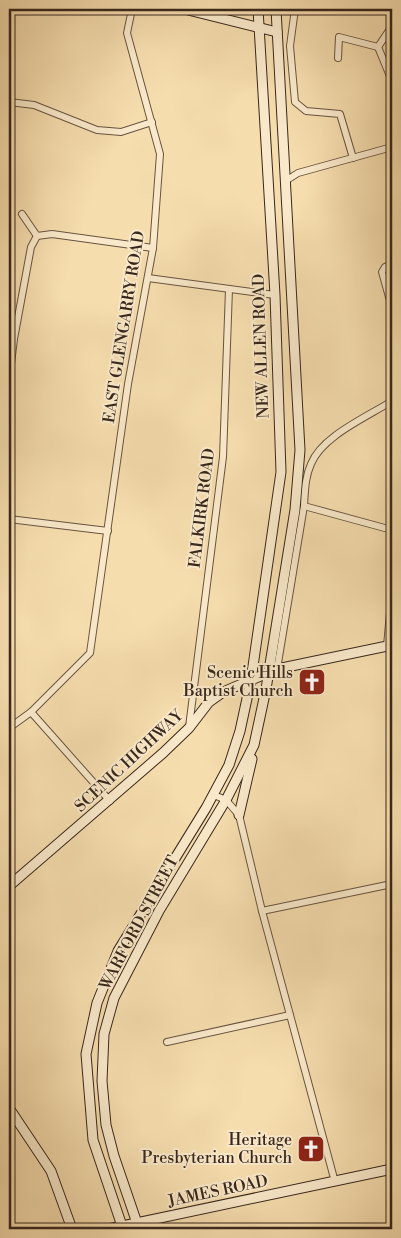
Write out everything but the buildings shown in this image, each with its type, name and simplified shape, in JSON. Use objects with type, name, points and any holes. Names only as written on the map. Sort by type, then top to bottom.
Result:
[{"type":"main road","points":[[184,9],[277,32]]},
{"type":"main road","name":"NEW ALLEN ROAD","points":[[251,680],[281,472],[275,295],[258,9]]},
{"type":"main road","name":"NEW ALLEN ROAD","points":[[273,671],[295,510],[300,450],[287,180],[276,9]]},
{"type":"main road","name":"SCENIC HIGHWAY","points":[[9,886],[110,801],[189,728],[209,702],[224,692],[273,671],[390,646]]},
{"type":"main road","name":"WARFORD STREET","points":[[137,1226],[106,1125],[102,1081],[104,1034],[114,998],[159,911],[226,800],[254,745],[273,671]]},
{"type":"main road","name":"WARFORD STREET","points":[[122,1228],[93,1140],[86,1054],[97,1003],[118,950],[214,795],[229,765],[240,731],[251,680]]},
{"type":"main road","points":[[239,815],[254,745]]},
{"type":"main road","points":[[9,1108],[51,1171],[72,1229]]},
{"type":"main road","name":"JAMES ROAD","points":[[108,1229],[137,1226],[392,1169]]},
{"type":"street","name":"EAST GLENGARRY ROAD","points":[[31,712],[90,653],[128,384],[153,248],[160,154],[127,33],[132,9]]},
{"type":"street","points":[[295,9],[290,46],[295,102],[306,111],[340,114],[353,158]]},
{"type":"street","points":[[378,48],[392,26]]},
{"type":"street","points":[[338,58],[339,37],[378,48]]},
{"type":"street","points":[[378,48],[392,81]]},
{"type":"street","points":[[9,102],[34,105],[97,130],[121,132],[152,122]]},
{"type":"street","points":[[287,180],[298,173],[392,147]]},
{"type":"street","points":[[22,214],[37,236]]},
{"type":"street","points":[[37,236],[52,234],[153,248]]},
{"type":"street","points":[[9,380],[14,338],[31,247],[37,236]]},
{"type":"street","points":[[392,264],[385,266],[382,272],[392,308]]},
{"type":"street","points":[[148,278],[275,295]]},
{"type":"street","name":"FALKIRK ROAD","points":[[189,728],[223,457],[229,289]]},
{"type":"street","points":[[273,671],[304,506],[306,482],[311,463],[327,441],[392,401]]},
{"type":"street","points":[[304,506],[392,530]]},
{"type":"street","points":[[9,519],[108,531]]},
{"type":"street","points":[[390,646],[392,590]]},
{"type":"street","points":[[9,728],[31,712],[110,801]]},
{"type":"street","points":[[214,795],[226,800],[239,815],[262,911],[335,1182]]},
{"type":"street","points":[[262,911],[392,884]]},
{"type":"street","points":[[167,1042],[290,1015]]},
{"type":"place","name":"Scenic Hills Baptist Church","points":[[312,682]]},
{"type":"place","name":"Heritage Presbyterian Church","points":[[311,1149]]}]
